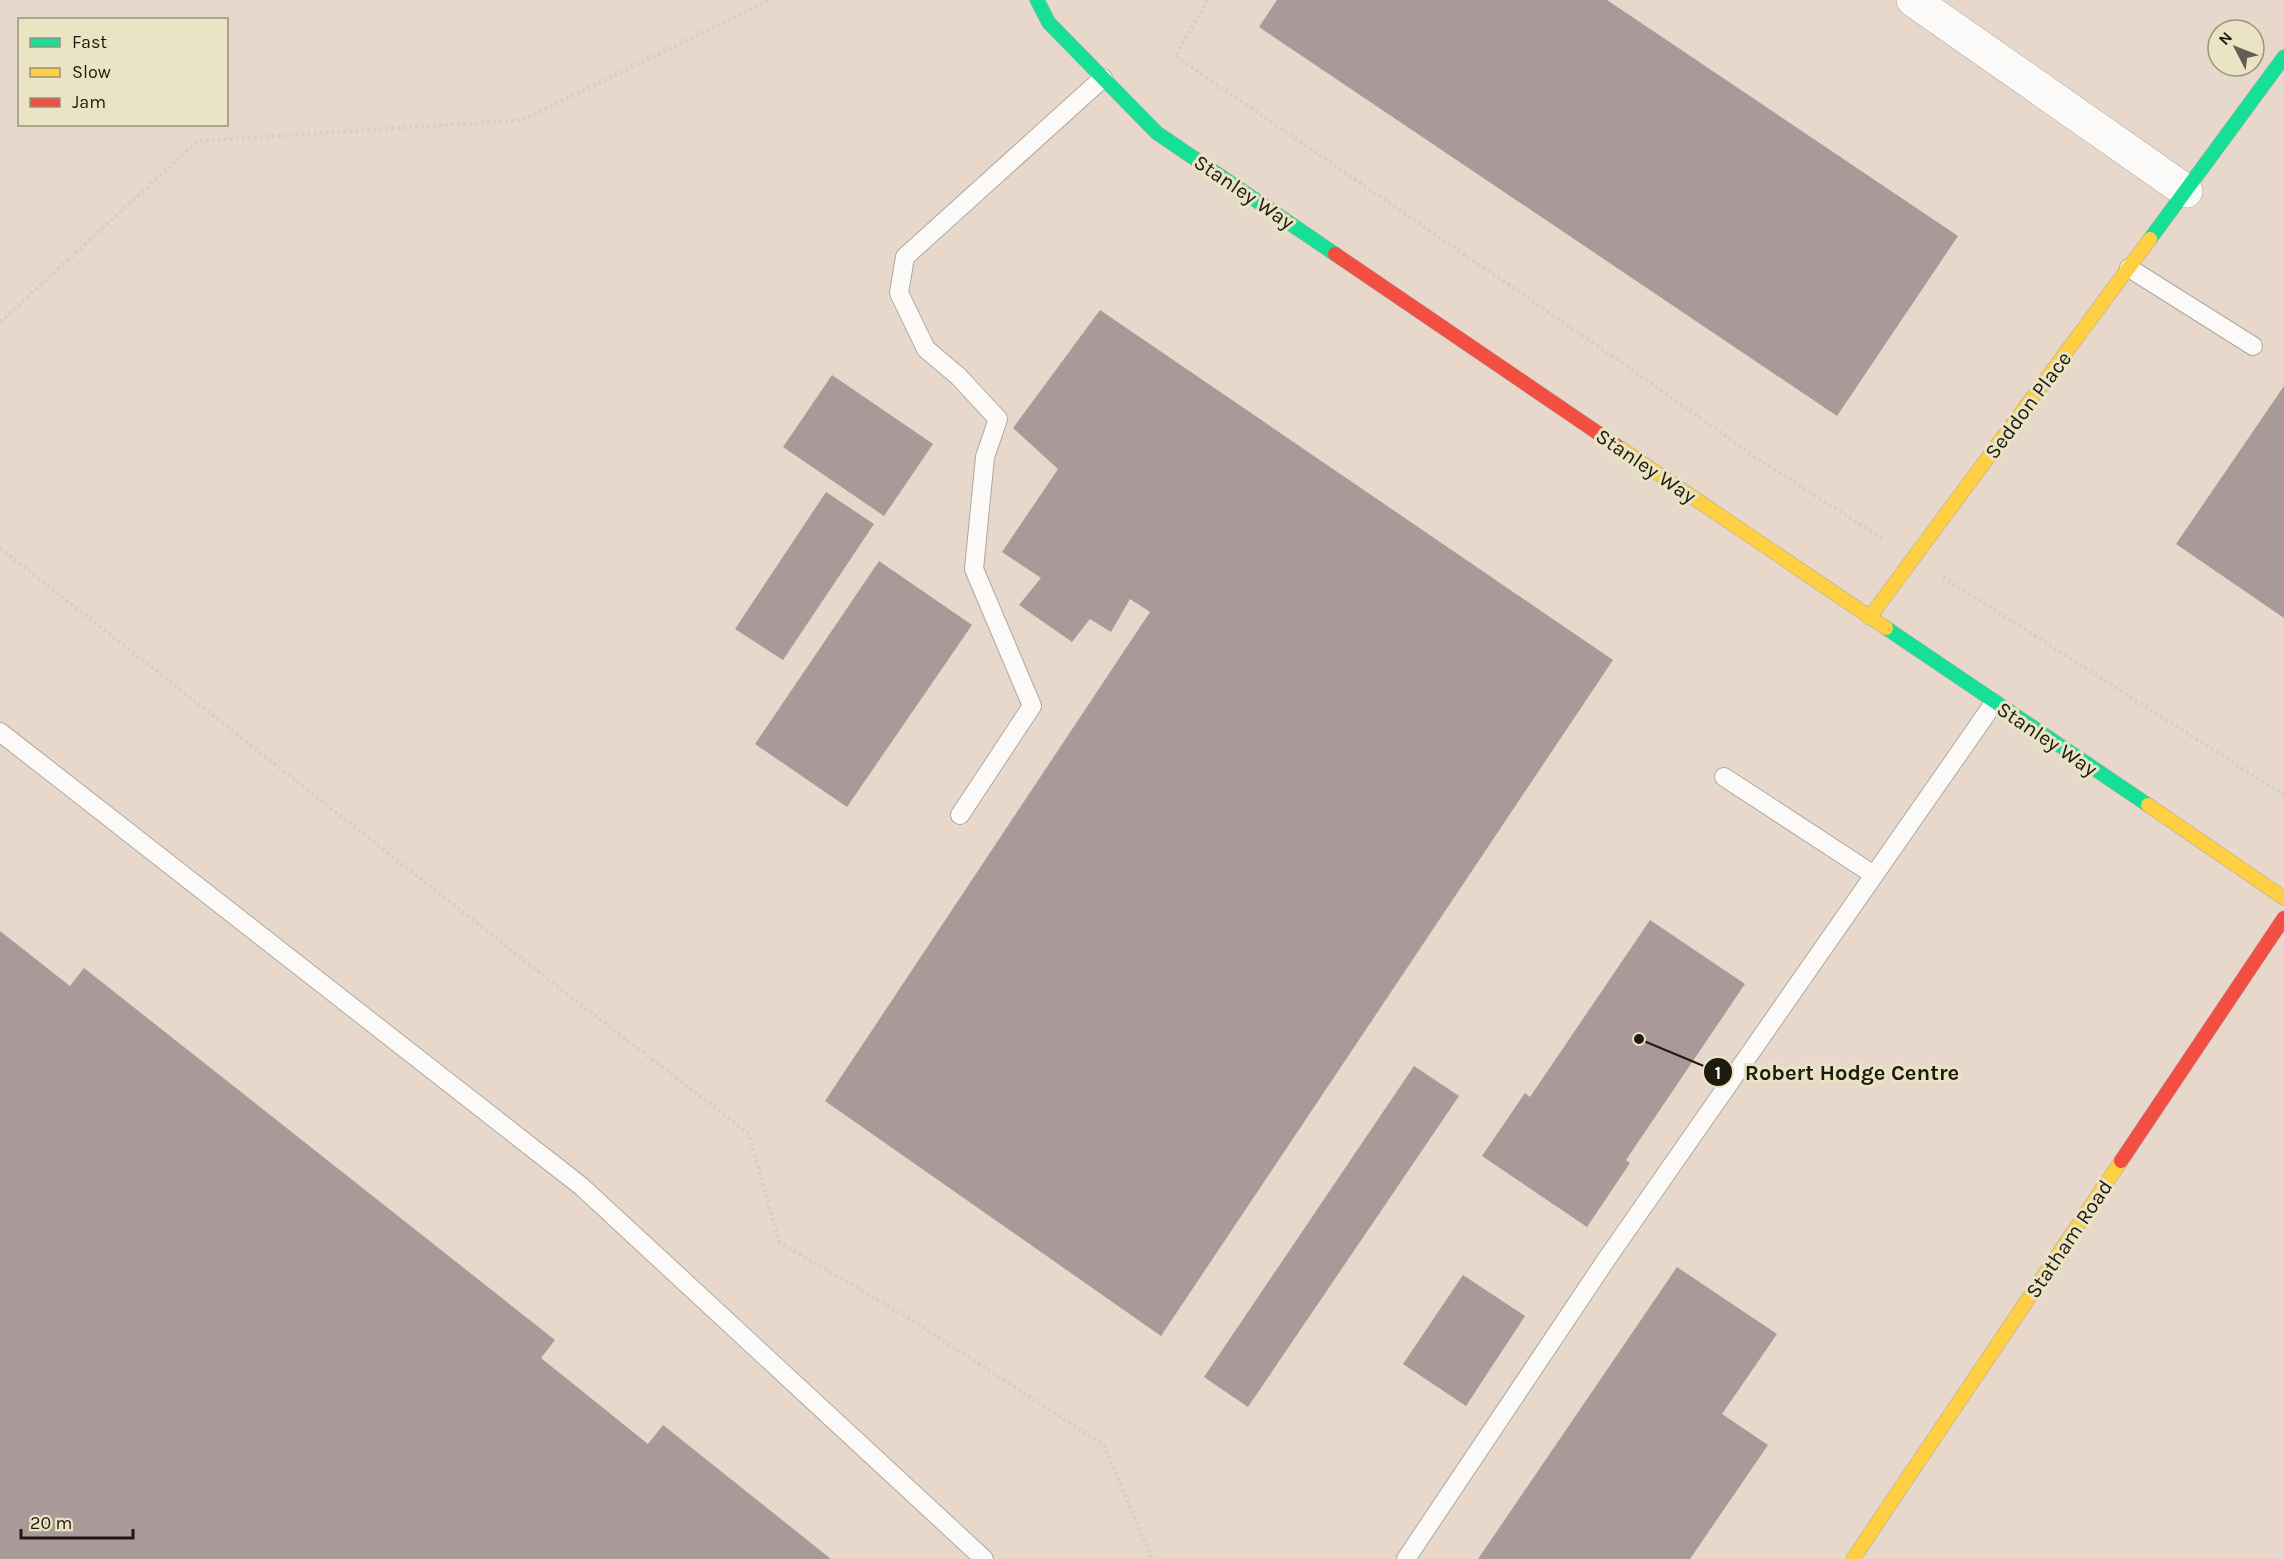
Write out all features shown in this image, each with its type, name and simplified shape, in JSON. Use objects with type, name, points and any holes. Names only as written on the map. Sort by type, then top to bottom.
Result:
[{"type":"street","name":"Stanley Way","points":[[1037,0],[1049,23],[1157,133],[2284,898]]},
{"type":"street","points":[[1913,0],[2186,191]]},
{"type":"street","name":"Seddon Place","points":[[1869,618],[2284,57]]},
{"type":"street","name":"Statham Road","points":[[1853,1559],[2284,918]]},
{"type":"lane","points":[[960,815],[1032,706],[974,569],[985,457],[998,419],[958,376],[926,349],[899,293],[905,257],[1103,78]]},
{"type":"lane","points":[[2129,268],[2253,346]]},
{"type":"lane","points":[[1406,1559],[1606,1260],[1994,703]]},
{"type":"lane","points":[[0,732],[581,1186],[984,1559]]},
{"type":"lane","points":[[1724,777],[1874,875]]},
{"type":"path","points":[[0,322],[198,141],[523,120],[769,0]]},
{"type":"path","points":[[1208,0],[1175,56],[1624,364],[1764,463],[2284,795]]},
{"type":"path","points":[[0,548],[562,990],[749,1134],[779,1242],[905,1316],[1104,1445],[1152,1559]]},
{"type":"shaded area","points":[[0,0],[2284,0],[2284,1559],[0,1559]]},
{"type":"building","points":[[1277,0],[1607,0],[1958,236],[1837,416],[1259,27]]},
{"type":"building","points":[[1100,310],[1613,660],[1161,1336],[825,1101],[1150,612],[1130,599],[1111,632],[1090,619],[1072,642],[1019,605],[1041,578],[1002,552],[1058,469],[1013,428]]},
{"type":"building","points":[[832,375],[933,444],[884,516],[783,447]]},
{"type":"building","points":[[2284,386],[2284,618],[2176,544]]},
{"type":"building","points":[[826,492],[874,524],[783,660],[735,629]]},
{"type":"building","points":[[879,561],[972,625],[847,807],[755,744]]},
{"type":"building","points":[[1650,920],[1745,984],[1626,1160],[1630,1163],[1587,1227],[1482,1156],[1525,1093],[1530,1097]]},
{"type":"building","points":[[0,931],[70,986],[84,968],[555,1340],[541,1358],[648,1444],[663,1425],[831,1559],[0,1559]]},
{"type":"building","points":[[1414,1066],[1459,1096],[1248,1407],[1204,1377]]},
{"type":"building","points":[[1677,1267],[1777,1334],[1722,1414],[1768,1445],[1690,1559],[1478,1559]]},
{"type":"building","points":[[1463,1275],[1525,1316],[1466,1406],[1403,1364]]},
{"type":"traffic: fast","points":[[1037,0],[1049,23],[1157,133],[1335,254]]},
{"type":"traffic: fast","points":[[2150,239],[2284,57]]},
{"type":"traffic: fast","points":[[1886,628],[2148,805]]},
{"type":"traffic: slow","points":[[1869,618],[2150,239]]},
{"type":"traffic: slow","points":[[1617,446],[1886,628]]},
{"type":"traffic: slow","points":[[2148,805],[2284,898]]},
{"type":"traffic: slow","points":[[1853,1559],[2121,1161]]},
{"type":"traffic: jam","points":[[1335,254],[1617,446]]},
{"type":"traffic: jam","points":[[2121,1161],[2284,918]]},
{"type":"place","name":"Robert Hodge Centre","points":[[1639,1039]]}]
